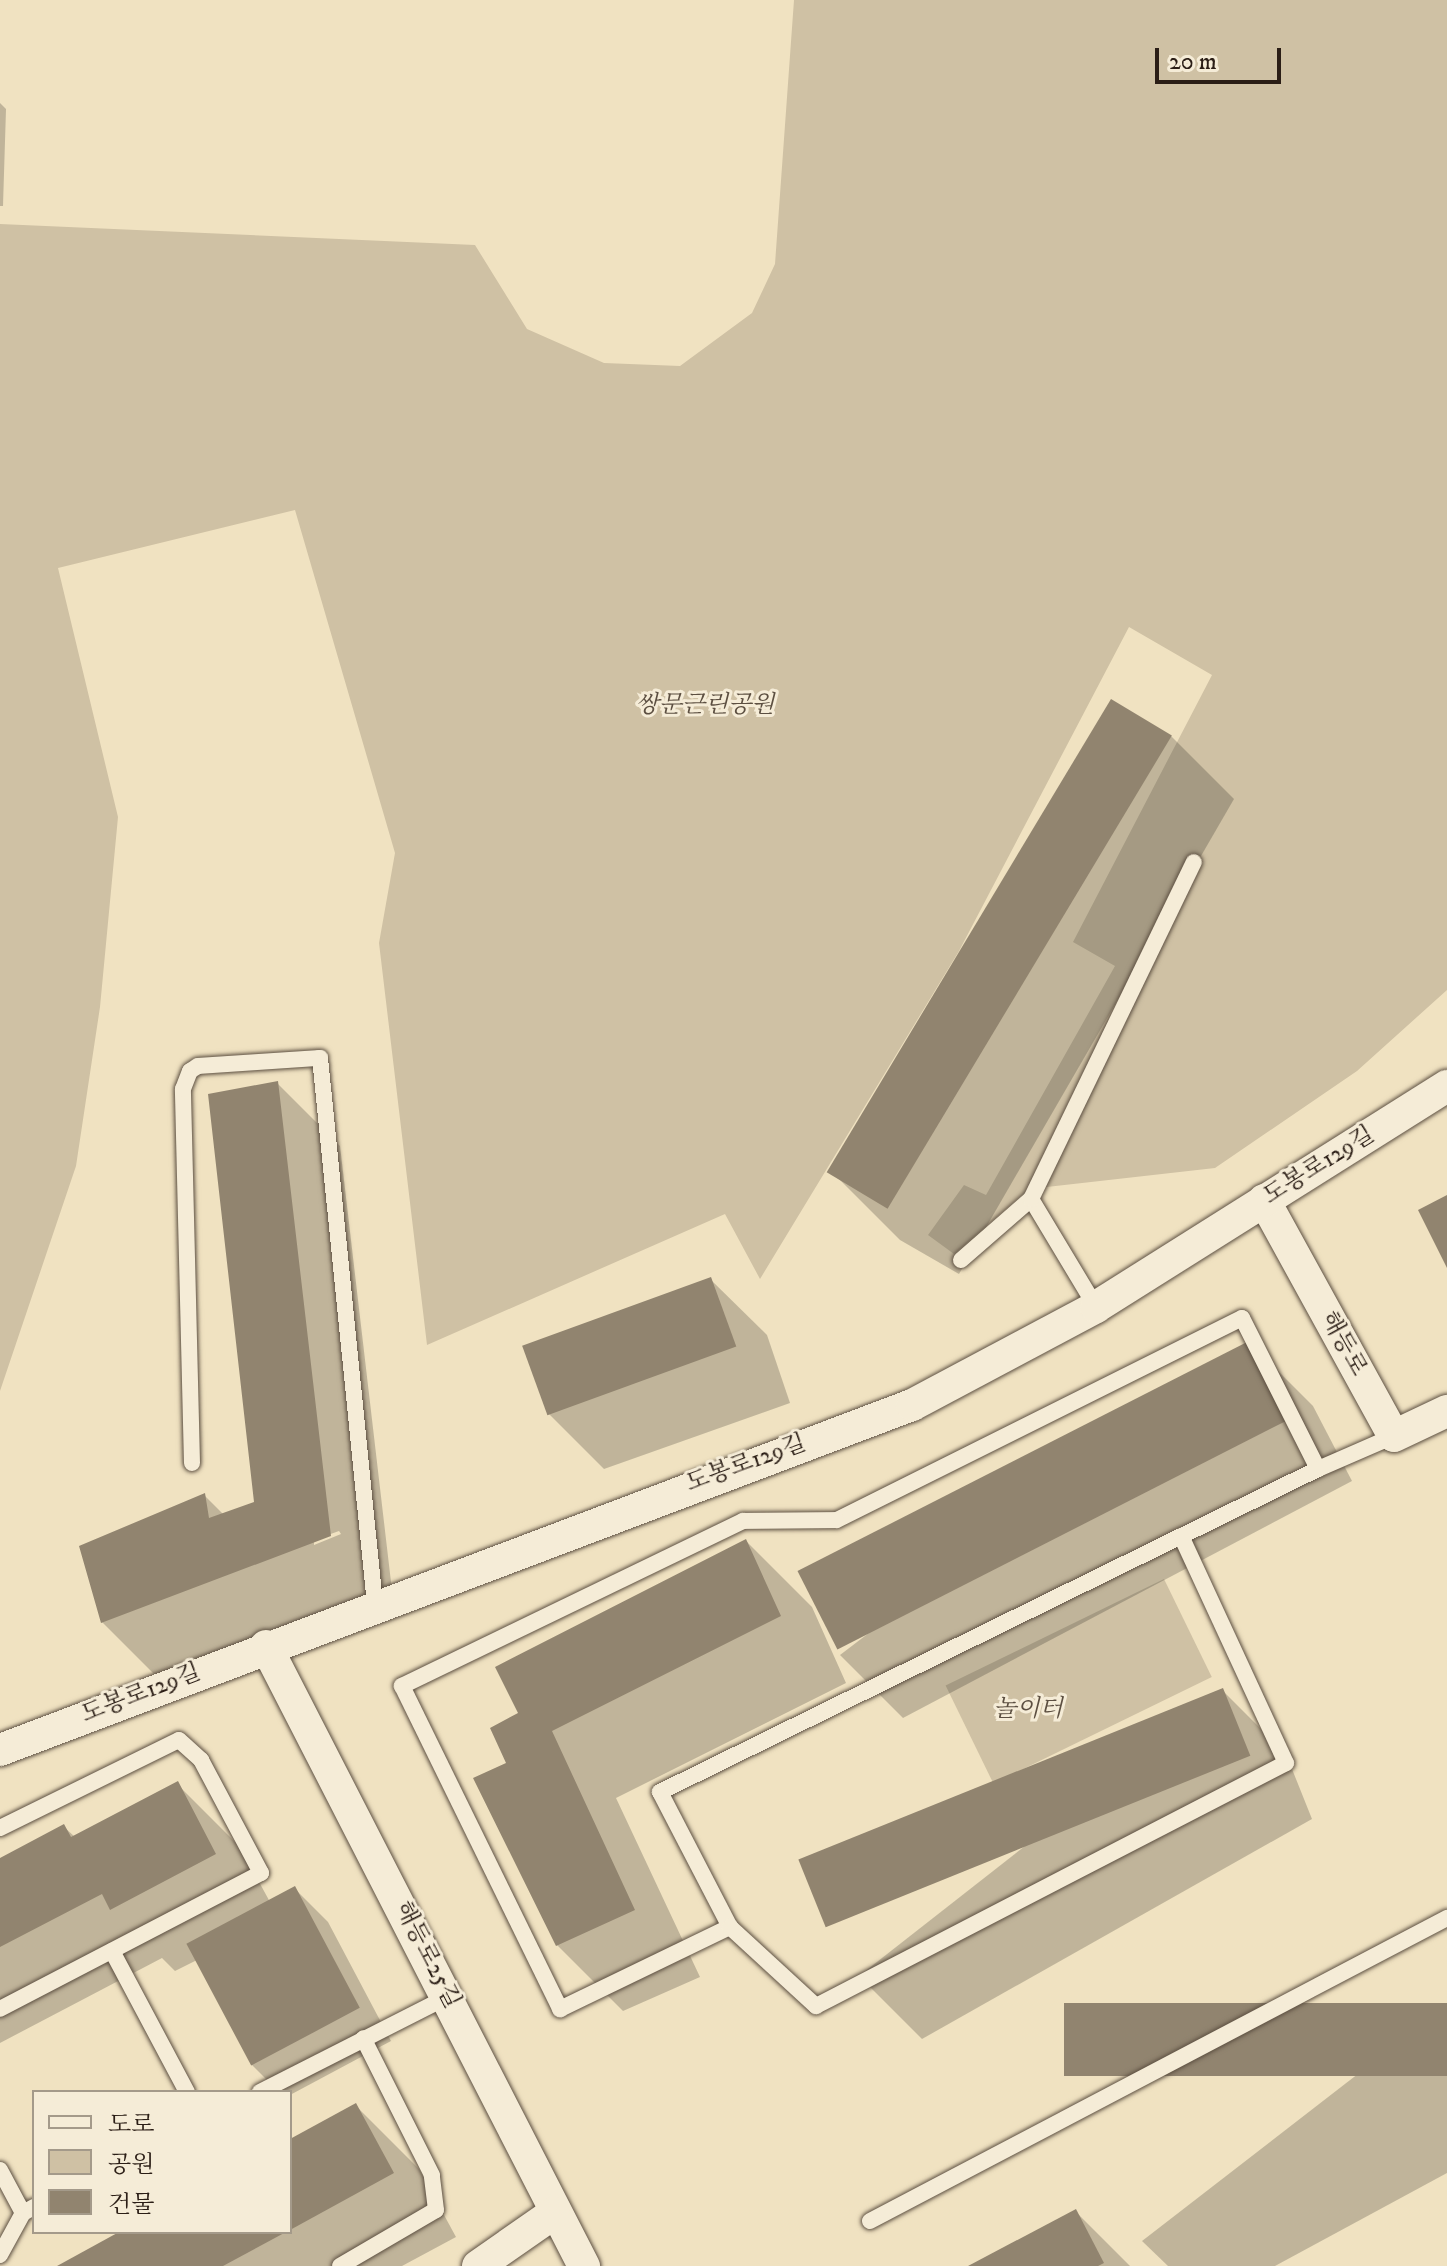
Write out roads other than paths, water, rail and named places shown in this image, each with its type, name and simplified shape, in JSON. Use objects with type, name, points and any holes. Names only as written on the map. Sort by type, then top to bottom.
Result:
[{"type":"street","name":"도봉로129길","points":[[0,1750],[375,1604],[912,1405],[1096,1307],[1447,1086]]},
{"type":"street","name":"해등로","points":[[1264,1200],[1394,1436]]},
{"type":"street","points":[[1394,1436],[1447,1411]]},
{"type":"street","name":"해등로25길","points":[[266,1646],[449,1996],[554,2213],[584,2266]]},
{"type":"street","points":[[478,2266],[554,2213]]},
{"type":"lane","points":[[961,1260],[1031,1199],[1194,862]]},
{"type":"lane","points":[[192,1463],[183,1089],[190,1071],[198,1066],[320,1058],[375,1604]]},
{"type":"lane","points":[[1031,1199],[1096,1307]]},
{"type":"lane","points":[[730,1927],[560,2009],[402,1686],[743,1521],[836,1520],[1242,1318],[1318,1469]]},
{"type":"lane","points":[[1181,1536],[1286,1763],[816,2006],[730,1927],[660,1792],[1181,1536],[1318,1469],[1394,1436]]},
{"type":"lane","points":[[0,1828],[179,1740],[201,1760],[261,1873],[0,2009]]},
{"type":"lane","points":[[870,2221],[1447,1918]]},
{"type":"lane","points":[[112,1951],[186,2090]]},
{"type":"lane","points":[[264,2090],[449,1996]]},
{"type":"lane","points":[[340,2266],[436,2210],[432,2175],[363,2038]]},
{"type":"lane","points":[[0,2170],[28,2210],[0,2255]]},
{"type":"park label","name":"쌍문근린공원","points":[[705,706]]},
{"type":"park label","name":"놀이터","points":[[1028,1710]]}]
